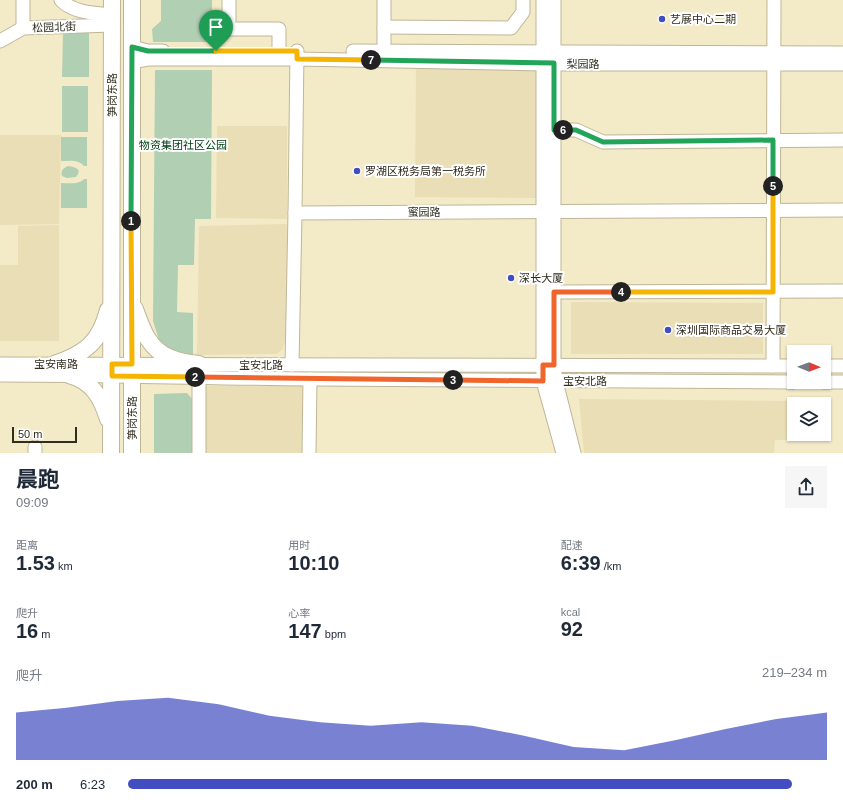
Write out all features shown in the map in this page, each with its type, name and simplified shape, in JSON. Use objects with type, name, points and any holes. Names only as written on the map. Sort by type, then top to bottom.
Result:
[{"type":"main road","name":"笋岗东路","points":[[132,0],[132,453]]},
{"type":"main road","name":"笋岗东路","points":[[111,453],[112,13]]},
{"type":"main road","points":[[54,364],[77,355],[96,339],[104,324],[112,297]]},
{"type":"main road","points":[[132,298],[144,332],[154,348],[170,358],[182,362],[199,371]]},
{"type":"main road","points":[[69,375],[83,380],[93,389],[103,404],[111,429]]},
{"type":"street","points":[[23,0],[23,28]]},
{"type":"street","points":[[61,0],[76,10],[112,13]]},
{"type":"street","points":[[229,0],[229,29],[279,29],[279,52]]},
{"type":"street","points":[[384,0],[384,51]]},
{"type":"street","points":[[384,27],[511,28],[523,12],[523,0]]},
{"type":"street","points":[[543,0],[554,130],[548,211],[554,292],[548,365]]},
{"type":"street","points":[[554,0],[548,58],[548,365],[563,453]]},
{"type":"street","points":[[773,366],[774,0]]},
{"type":"street","name":"松园北街","points":[[0,41],[23,28],[50,32],[112,13]]},
{"type":"street","name":"梨园路","points":[[131,55],[148,51],[279,52],[297,55],[548,58],[774,58],[843,53]]},
{"type":"street","name":"梨园路","points":[[131,55],[148,59],[384,51],[548,58]]},
{"type":"street","points":[[292,365],[297,55]]},
{"type":"street","name":"梨园路","points":[[774,58],[843,64]]},
{"type":"street","points":[[554,130],[576,130],[603,142],[843,140]]},
{"type":"street","name":"蜜园路","points":[[295,213],[843,210]]},
{"type":"street","points":[[554,292],[843,291]]},
{"type":"street","name":"宝安南路","points":[[0,364],[54,364],[112,370]]},
{"type":"street","name":"宝安北路","points":[[199,371],[292,365],[787,366]]},
{"type":"street","points":[[831,366],[843,366]]},
{"type":"street","name":"宝安北路","points":[[112,370],[199,371],[310,379],[787,382]]},
{"type":"street","name":"宝安南路","points":[[0,375],[69,375],[112,370]]},
{"type":"street","points":[[198,453],[199,371]]},
{"type":"street","points":[[309,453],[310,379]]},
{"type":"street","points":[[550,381],[574,453]]},
{"type":"street","points":[[831,382],[843,382]]},
{"type":"shaded area","points":[[416,64],[540,65],[538,198],[415,197]]},
{"type":"shaded area","points":[[217,126],[287,126],[287,219],[216,218]]},
{"type":"shaded area","points":[[0,135],[61,135],[59,224],[0,225]]},
{"type":"shaded area","points":[[287,224],[287,336],[282,350],[277,354],[197,355],[199,226]]},
{"type":"shaded area","points":[[59,225],[59,341],[0,341],[0,265],[18,265],[18,226]]},
{"type":"shaded area","name":"深圳国际商品交易大厦","points":[[571,302],[763,303],[763,354],[571,354]]},
{"type":"shaded area","points":[[204,386],[308,386],[308,453],[204,453]]},
{"type":"shaded area","points":[[579,399],[787,401],[787,440],[775,440],[774,453],[584,453]]},
{"type":"green space","points":[[161,0],[212,0],[212,42],[153,42],[152,29],[161,21]]},
{"type":"green space","points":[[63,31],[89,32],[89,77],[62,77]]},
{"type":"green space","name":"物资集团社区公园","points":[[155,70],[212,70],[211,219],[195,219],[194,265],[178,265],[177,312],[193,313],[193,354],[181,354],[171,351],[159,340],[153,321]]},
{"type":"green space","points":[[62,86],[88,86],[88,132],[62,132]]},
{"type":"green space","points":[[61,137],[87,137],[87,166],[84,166],[76,161],[61,161]]},
{"type":"green space","points":[[68,166],[78,170],[79,172],[76,177],[67,178],[62,176],[62,171]]},
{"type":"green space","points":[[87,179],[87,208],[61,208],[61,183],[76,183]]},
{"type":"green space","points":[[187,393],[193,400],[193,453],[154,453],[154,394]]},
{"type":"place","name":"艺展中心二期","points":[[662,19]]},
{"type":"place","name":"罗湖区税务局第一税务所","points":[[357,171]]},
{"type":"place","name":"深长大厦","points":[[511,278]]},
{"type":"place","name":"深圳国际商品交易大厦","points":[[668,330]]},
{"type":"route","points":[[132,47],[148,51],[216,51],[297,51],[297,59],[554,63],[554,130],[576,130],[603,142],[773,140],[773,292],[554,292],[554,365],[543,365],[543,381],[112,376],[112,364],[132,364],[132,47]]}]
